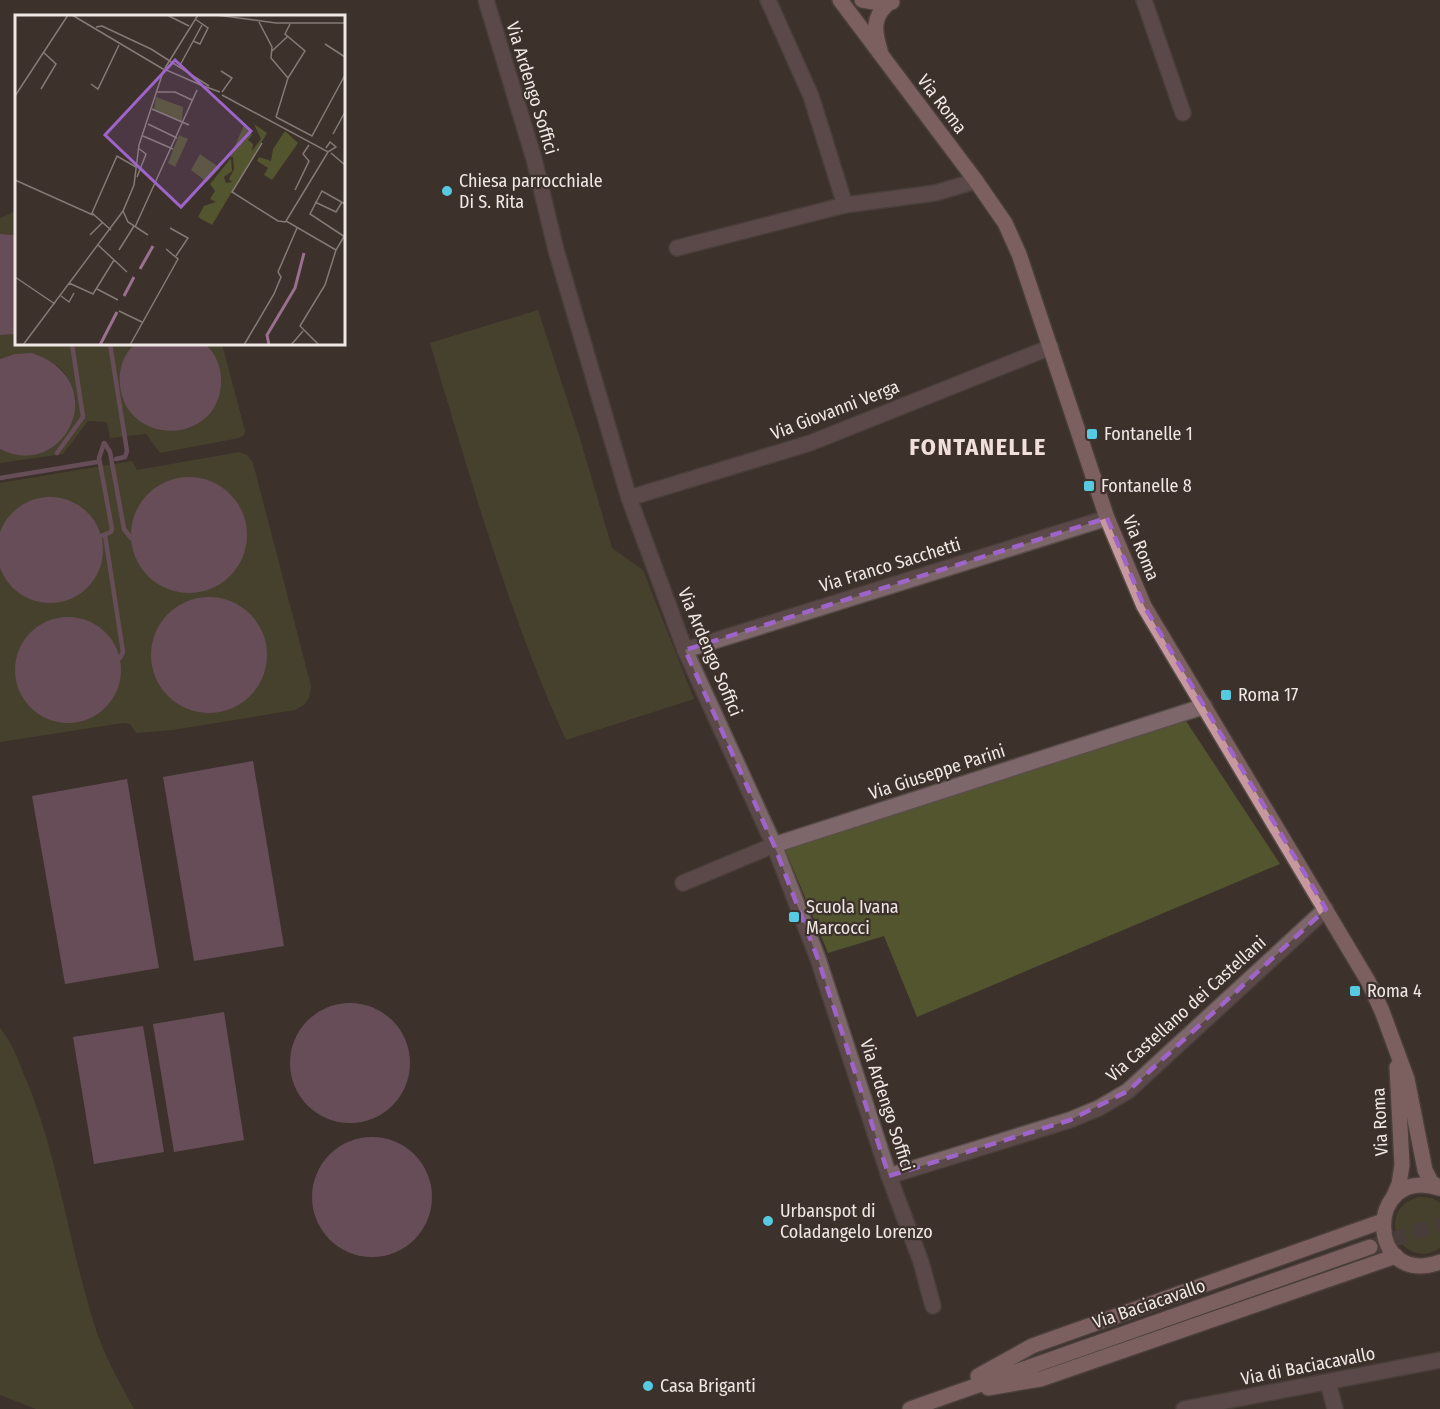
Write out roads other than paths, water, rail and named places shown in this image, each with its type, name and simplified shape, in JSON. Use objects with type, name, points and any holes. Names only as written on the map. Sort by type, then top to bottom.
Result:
[{"type":"main road","name":"Via Roma","points":[[840,0],[995,208],[1013,239],[1107,518],[1144,606],[1368,981],[1394,1043],[1411,1094],[1418,1143],[1425,1170],[1431,1182],[1439,1188]]},
{"type":"main road","points":[[862,0],[879,3],[894,1]]},
{"type":"main road","points":[[883,59],[875,33],[875,22],[882,8],[894,1]]},
{"type":"main road","name":"Via Roma","points":[[1383,1221],[1384,1213],[1399,1184],[1402,1165],[1394,1043]]},
{"type":"main road","name":"Via Roma","points":[[1393,1198],[1399,1192],[1415,1186],[1431,1185],[1439,1188]]},
{"type":"main road","points":[[910,1409],[941,1397],[1032,1346],[1383,1221],[1385,1240],[1396,1256],[1403,1261],[1421,1266],[1440,1263]]},
{"type":"main road","name":"Via Baciacavallo","points":[[941,1397],[1370,1247]]},
{"type":"main road","points":[[941,1397],[1041,1379],[1396,1256]]},
{"type":"street","name":"Via Ardengo Soffici","points":[[486,0],[534,159],[556,250],[629,498],[685,650],[774,845],[818,959],[889,1176],[921,1262],[933,1306]]},
{"type":"street","points":[[768,0],[811,96],[845,205]]},
{"type":"street","points":[[1144,0],[1183,113]]},
{"type":"street","points":[[677,248],[845,205],[935,193],[976,182]]},
{"type":"street","name":"Via Giovanni Verga","points":[[629,498],[810,443],[1051,347]]},
{"type":"street","name":"Via Franco Sacchetti","points":[[685,650],[1107,518]]},
{"type":"street","name":"Via Giuseppe Parini","points":[[683,883],[774,845],[1205,706]]},
{"type":"street","name":"Via Castellano dei Castellani","points":[[889,1176],[1070,1120],[1099,1108],[1128,1091],[1326,909]]},
{"type":"street","name":"Via di Baciacavallo","points":[[1184,1409],[1440,1360]]},
{"type":"street","points":[[1328,1382],[1335,1409]]},
{"type":"waterway","points":[[57,453],[83,417],[72,345]]},
{"type":"waterway","points":[[110,345],[127,451],[125,457],[116,459]]},
{"type":"waterway","points":[[101,536],[111,532],[112,529],[99,458],[104,443]]},
{"type":"waterway","points":[[105,444],[110,452],[124,529],[131,538]]},
{"type":"waterway","points":[[0,478],[97,462]]},
{"type":"waterway","points":[[105,535],[123,652],[120,658]]},
{"type":"tunnel","points":[[1370,1247],[1440,1224]]},
{"type":"place","name":"Chiesa parrocchiale Di S. Rita","points":[[447,191]]},
{"type":"place","name":"Fontanelle 1","points":[[1092,434]]},
{"type":"place","name":"Fontanelle 8","points":[[1089,486]]},
{"type":"place","name":"Roma 17","points":[[1226,695]]},
{"type":"place","name":"Scuola Ivana Marcocci","points":[[794,917]]},
{"type":"place","name":"Roma 4","points":[[1355,991]]},
{"type":"place","name":"Urbanspot di Coladangelo Lorenzo","points":[[768,1221]]},
{"type":"place","name":"Casa Briganti","points":[[648,1386]]},
{"type":"district","name":"FONTANELLE","points":[[978,447]]}]
